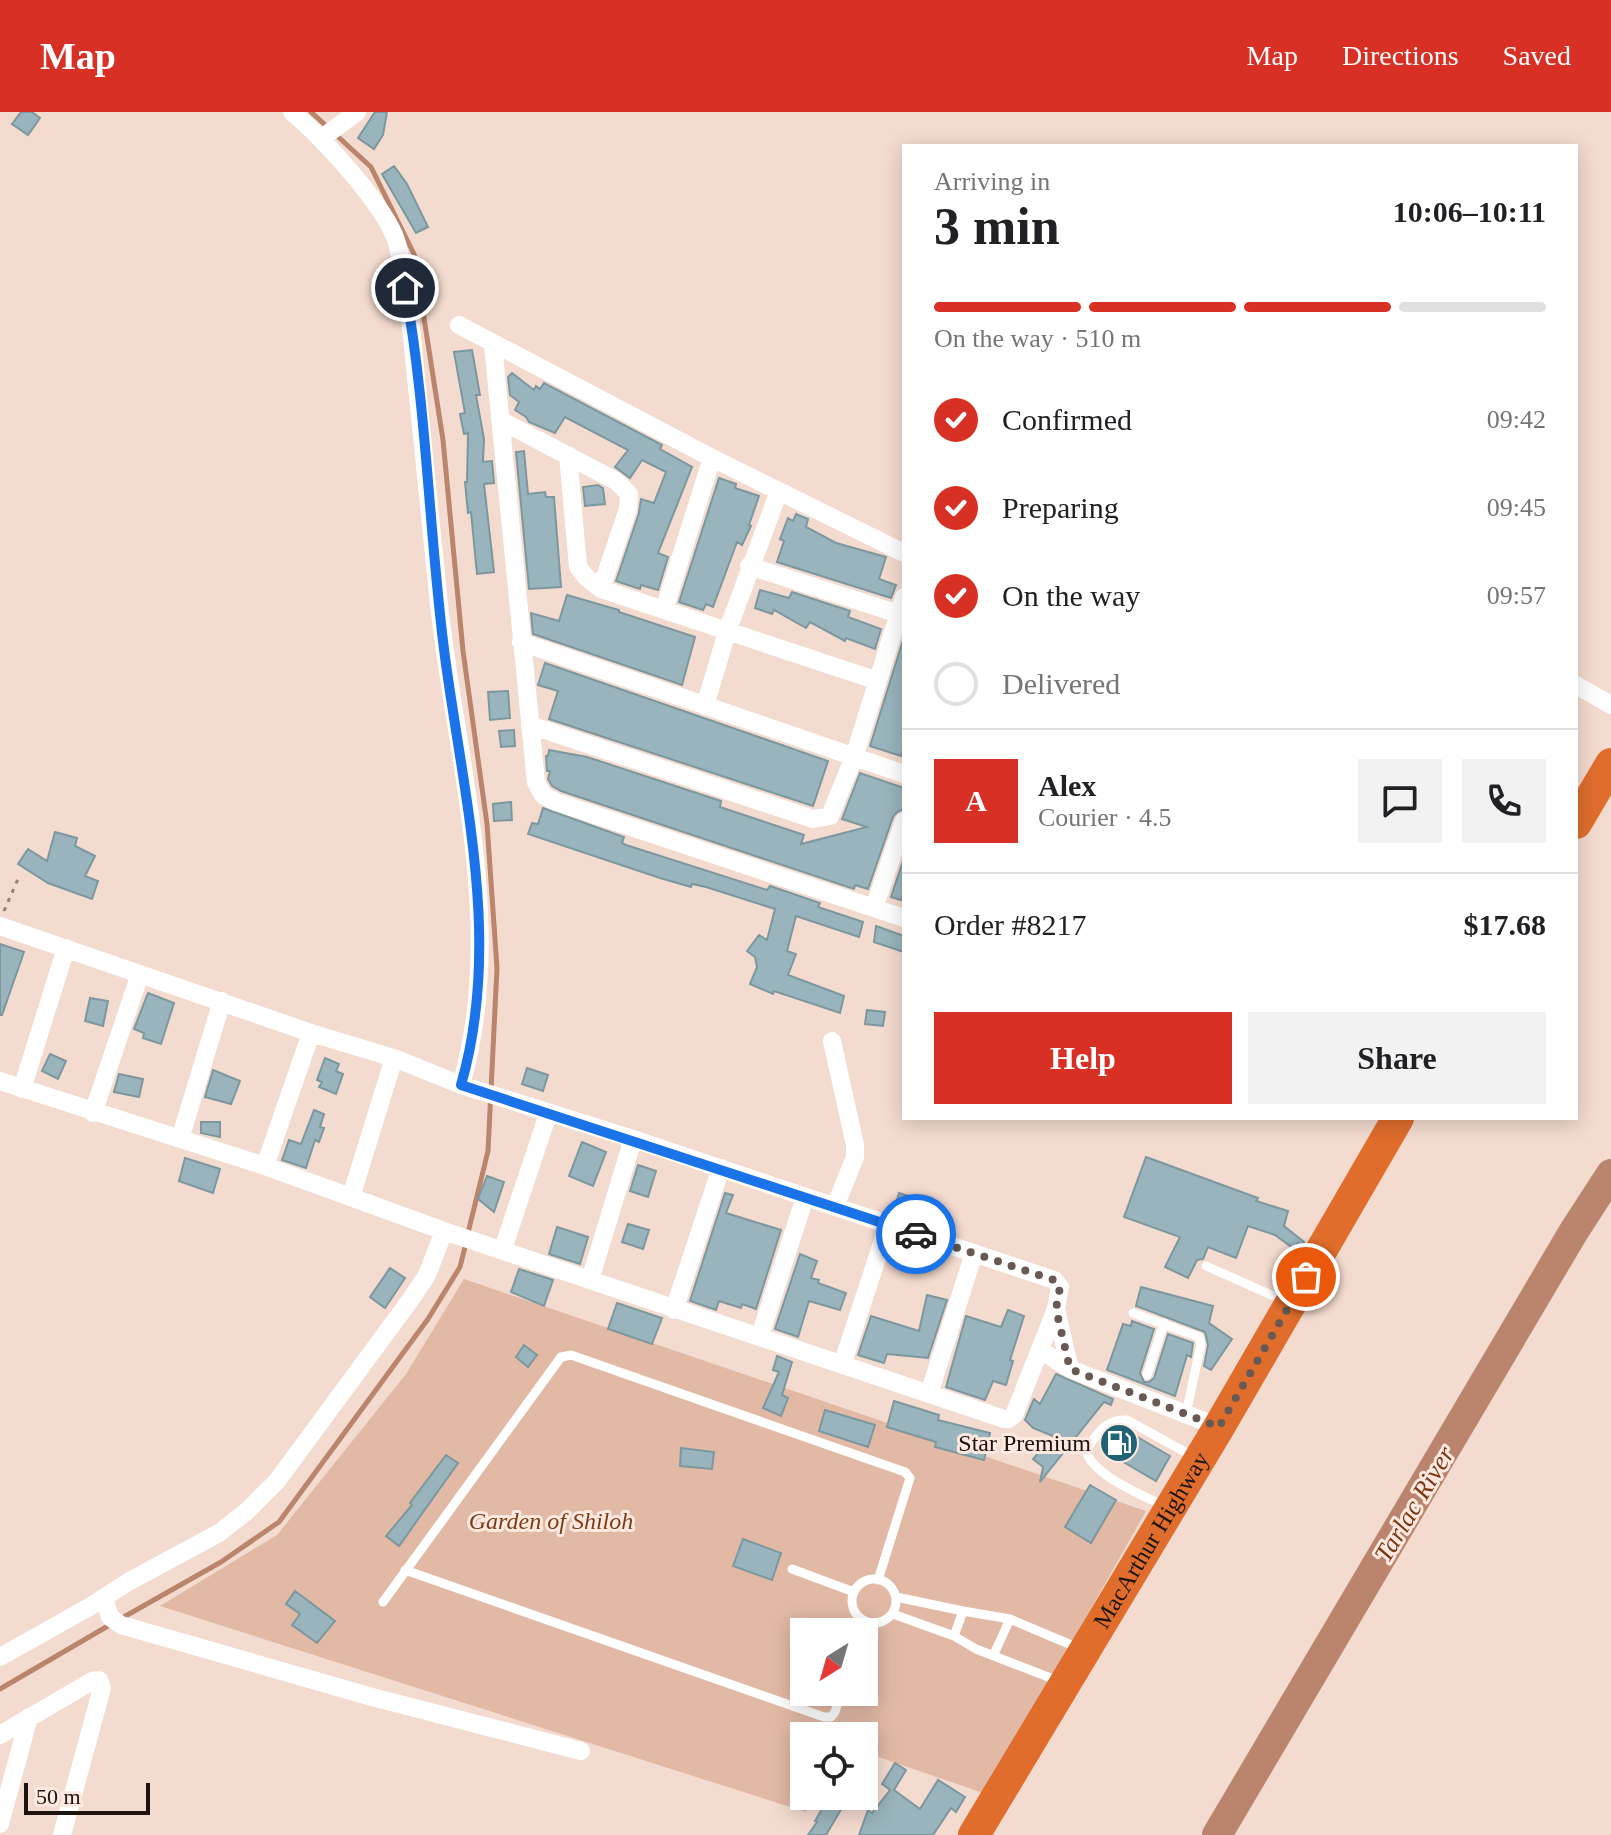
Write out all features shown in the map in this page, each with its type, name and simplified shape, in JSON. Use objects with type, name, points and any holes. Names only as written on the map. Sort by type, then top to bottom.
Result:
[{"type":"highway","points":[[1578,820],[1611,764]]},
{"type":"highway","name":"MacArthur Highway","points":[[974,1835],[1219,1427],[1397,1120]]},
{"type":"street","points":[[292,112],[322,138],[370,198],[396,240],[409,312],[445,656],[471,818],[480,927],[476,1014],[461,1085]]},
{"type":"street","points":[[322,138],[357,112]]},
{"type":"street","points":[[459,325],[712,458],[902,552]]},
{"type":"street","points":[[493,345],[536,782],[543,795],[556,802],[902,917]]},
{"type":"street","points":[[500,420],[616,481],[629,494],[628,509],[601,589]]},
{"type":"street","points":[[568,455],[578,567],[601,589],[878,681]]},
{"type":"street","points":[[664,610],[712,458]]},
{"type":"street","points":[[705,706],[749,566],[779,491]]},
{"type":"street","points":[[530,725],[813,819],[830,816],[854,757],[902,606],[749,566]]},
{"type":"street","points":[[521,642],[902,773]]},
{"type":"street","points":[[1578,686],[1611,705]]},
{"type":"street","points":[[874,908],[902,827]]},
{"type":"street","points":[[0,926],[311,1033],[394,1058],[461,1085],[633,1139],[1054,1280],[1060,1287],[1056,1309],[1014,1415],[1009,1419],[674,1310],[265,1166],[0,1081]]},
{"type":"street","points":[[22,1089],[66,948]]},
{"type":"street","points":[[93,1113],[140,974]]},
{"type":"street","points":[[180,1139],[222,1001]]},
{"type":"street","points":[[265,1166],[311,1033]]},
{"type":"street","points":[[832,1041],[855,1145],[855,1157],[835,1207]]},
{"type":"street","points":[[351,1197],[394,1058]]},
{"type":"street","points":[[503,1249],[548,1114]]},
{"type":"street","points":[[590,1280],[633,1139]]},
{"type":"street","points":[[674,1310],[721,1168]]},
{"type":"street","points":[[760,1336],[805,1197]]},
{"type":"street","points":[[842,1365],[888,1225]]},
{"type":"street","points":[[0,1657],[219,1533],[247,1511],[277,1481],[411,1299],[427,1275],[444,1231]]},
{"type":"street","points":[[929,1394],[974,1253]]},
{"type":"street","points":[[1056,1309],[1070,1369]]},
{"type":"street","points":[[1040,1350],[1070,1369],[1219,1427]]},
{"type":"street","points":[[104,1598],[110,1617],[121,1625],[372,1697],[581,1751]]},
{"type":"street","points":[[0,1735],[92,1681],[99,1680],[102,1688],[69,1833]]},
{"type":"street","points":[[0,1824],[29,1717]]},
{"type":"lane","points":[[1206,1266],[1290,1304]]},
{"type":"lane","points":[[1133,1313],[1199,1337],[1201,1344],[1186,1414]]},
{"type":"lane","points":[[1147,1375],[1164,1323]]},
{"type":"lane","points":[[383,1602],[561,1357],[571,1355],[905,1472],[910,1478],[878,1580]]},
{"type":"lane","points":[[1170,1508],[1095,1468],[1086,1450],[1101,1428],[1116,1419],[1127,1420],[1199,1460]]},
{"type":"lane","points":[[792,1569],[854,1592]]},
{"type":"lane","points":[[405,1570],[790,1705]]},
{"type":"lane","points":[[862,1618],[855,1611],[854,1592],[864,1582],[878,1580],[890,1586],[896,1597],[893,1614],[878,1622]]},
{"type":"lane","points":[[896,1597],[1010,1619],[1084,1650]]},
{"type":"lane","points":[[954,1636],[963,1611]]},
{"type":"lane","points":[[893,1614],[1065,1683]]},
{"type":"lane","points":[[994,1654],[1010,1619]]},
{"type":"lane","points":[[793,1706],[824,1717],[831,1717],[837,1706]]},
{"type":"path","points":[[0,926],[7,901],[18,879]]},
{"type":"green space","name":"Garden of Shiloh","points":[[464,1279],[1146,1511],[986,1794],[878,1757],[878,1722],[790,1722],[790,1807],[160,1606],[277,1535],[406,1374]]},
{"type":"building","points":[[21,112],[32,112],[40,118],[28,135],[12,124]]},
{"type":"building","points":[[375,112],[387,112],[383,135],[374,149],[358,138]]},
{"type":"building","points":[[394,166],[407,184],[428,227],[416,233],[382,174]]},
{"type":"building","points":[[472,350],[480,395],[476,395],[484,439],[483,462],[492,461],[494,483],[484,484],[494,572],[477,574],[465,482],[468,433],[464,434],[460,414],[465,413],[454,352]]},
{"type":"building","points":[[512,373],[534,390],[536,386],[540,389],[544,383],[662,445],[660,449],[692,467],[658,553],[668,557],[658,590],[641,585],[640,589],[616,581],[641,499],[654,503],[666,472],[642,460],[630,478],[615,467],[628,450],[565,417],[555,433],[529,422],[515,410],[519,402],[510,395],[508,377]]},
{"type":"building","points":[[524,451],[528,494],[545,492],[546,497],[554,497],[561,587],[529,589],[516,452]]},
{"type":"building","points":[[719,478],[736,484],[735,488],[759,496],[751,526],[742,545],[737,542],[713,607],[706,604],[703,610],[679,602]]},
{"type":"building","points":[[598,485],[603,488],[605,504],[585,506],[583,487]]},
{"type":"building","points":[[796,514],[808,519],[806,527],[836,543],[886,557],[879,579],[896,585],[891,598],[777,562],[784,541],[780,539],[788,518],[793,521]]},
{"type":"building","points":[[760,590],[789,598],[792,592],[850,611],[848,617],[881,629],[875,649],[846,638],[845,641],[810,622],[806,628],[774,610],[772,614],[755,608]]},
{"type":"building","points":[[567,595],[695,637],[682,685],[533,634],[531,613],[559,621]]},
{"type":"building","points":[[902,643],[902,753],[901,756],[870,746]]},
{"type":"building","points":[[545,663],[828,761],[813,806],[549,719],[558,691],[538,685]]},
{"type":"building","points":[[508,691],[510,718],[490,720],[488,692]]},
{"type":"building","points":[[514,730],[515,746],[501,747],[499,731]]},
{"type":"building","points":[[549,750],[587,757],[721,801],[720,807],[804,835],[801,844],[867,827],[842,819],[860,773],[902,787],[902,810],[893,817],[868,889],[855,885],[854,889],[561,791],[552,786],[548,779]]},
{"type":"building","points":[[511,802],[512,820],[494,821],[493,804]]},
{"type":"building","points":[[543,808],[624,837],[622,843],[626,845],[767,890],[770,886],[863,922],[859,937],[796,916],[787,951],[796,954],[788,975],[844,996],[840,1013],[774,991],[773,994],[750,984],[757,967],[755,957],[747,951],[759,935],[767,940],[775,909],[706,887],[692,884],[691,887],[660,878],[528,834],[532,823],[538,824]]},
{"type":"building","points":[[55,832],[77,838],[75,846],[95,856],[85,876],[98,881],[92,899],[48,883],[18,864],[28,849],[47,861]]},
{"type":"building","points":[[902,864],[902,898],[891,897]]},
{"type":"building","points":[[876,926],[902,935],[902,951],[874,942]]},
{"type":"building","points":[[0,944],[24,952],[2,1015],[0,1015]]},
{"type":"building","points":[[148,993],[174,1003],[161,1044],[143,1038],[144,1033],[134,1029]]},
{"type":"building","points":[[90,998],[108,1001],[103,1026],[85,1021]]},
{"type":"building","points":[[867,1010],[885,1012],[883,1026],[865,1024]]},
{"type":"building","points":[[50,1054],[66,1061],[58,1079],[42,1071]]},
{"type":"building","points":[[325,1058],[339,1064],[336,1071],[343,1074],[336,1094],[319,1087],[322,1082],[317,1080]]},
{"type":"building","points":[[527,1068],[548,1075],[543,1091],[522,1084]]},
{"type":"building","points":[[213,1070],[240,1081],[231,1104],[205,1097]]},
{"type":"building","points":[[119,1074],[143,1079],[139,1097],[114,1092]]},
{"type":"building","points":[[314,1110],[324,1114],[320,1127],[324,1128],[319,1142],[315,1140],[306,1168],[282,1160],[289,1140],[301,1144]]},
{"type":"building","points":[[201,1122],[220,1122],[220,1137],[201,1133]]},
{"type":"building","points":[[582,1142],[606,1152],[593,1186],[569,1176]]},
{"type":"building","points":[[1146,1157],[1288,1211],[1284,1226],[1304,1242],[1302,1245],[1298,1243],[1294,1249],[1275,1235],[1248,1226],[1236,1258],[1208,1247],[1188,1278],[1165,1267],[1180,1237],[1124,1217]]},
{"type":"building","points":[[185,1158],[220,1169],[213,1193],[179,1181]]},
{"type":"building","points":[[638,1165],[656,1171],[648,1197],[630,1191]]},
{"type":"building","points":[[487,1176],[504,1182],[494,1212],[478,1199]]},
{"type":"building","points":[[725,1193],[733,1195],[726,1213],[781,1230],[756,1309],[719,1301],[716,1310],[690,1301]]},
{"type":"building","points":[[899,1193],[934,1204],[928,1225],[893,1213]]},
{"type":"building","points":[[628,1224],[649,1230],[643,1249],[622,1242]]},
{"type":"building","points":[[557,1227],[588,1237],[580,1264],[549,1254]]},
{"type":"building","points":[[800,1254],[817,1261],[811,1278],[846,1293],[840,1310],[809,1301],[798,1337],[775,1329]]},
{"type":"building","points":[[390,1268],[405,1278],[385,1308],[370,1297]]},
{"type":"building","points":[[519,1269],[553,1280],[544,1306],[511,1292]]},
{"type":"building","points":[[1141,1287],[1213,1306],[1209,1323],[1232,1339],[1211,1370],[1204,1366],[1208,1345],[1205,1332],[1136,1306]]},
{"type":"building","points":[[927,1295],[947,1300],[928,1358],[887,1354],[884,1363],[858,1355],[871,1316],[919,1331]]},
{"type":"building","points":[[617,1303],[662,1318],[652,1344],[608,1329]]},
{"type":"building","points":[[1008,1310],[1024,1316],[1010,1360],[1013,1361],[1006,1385],[993,1381],[985,1400],[946,1387],[966,1316],[1001,1327]]},
{"type":"building","points":[[1132,1321],[1154,1329],[1140,1373],[1144,1382],[1154,1378],[1168,1334],[1193,1343],[1191,1357],[1187,1355],[1175,1396],[1107,1370],[1123,1324],[1131,1326]]},
{"type":"building","points":[[524,1345],[537,1355],[528,1367],[516,1357]]},
{"type":"building","points":[[777,1356],[792,1362],[782,1395],[788,1398],[781,1416],[763,1408],[779,1372],[773,1370]]},
{"type":"building","points":[[1056,1374],[1113,1399],[1111,1405],[1104,1402],[1040,1482],[1043,1467],[1033,1459],[1043,1447],[1049,1449],[1053,1436],[1033,1428],[1025,1420],[1034,1399],[1040,1404]]},
{"type":"building","points":[[894,1401],[939,1415],[938,1420],[990,1433],[984,1460],[935,1447],[936,1442],[887,1427]]},
{"type":"building","points":[[825,1410],[875,1425],[868,1447],[819,1431]]},
{"type":"building","points":[[1122,1428],[1170,1456],[1156,1481],[1103,1450],[1115,1429]]},
{"type":"building","points":[[681,1448],[714,1452],[712,1469],[680,1466]]},
{"type":"building","points":[[446,1455],[458,1463],[399,1546],[386,1536],[412,1505],[410,1503]]},
{"type":"building","points":[[1090,1485],[1116,1500],[1091,1543],[1065,1527]]},
{"type":"building","points":[[743,1539],[781,1553],[772,1580],[733,1566]]},
{"type":"building","points":[[295,1591],[335,1621],[317,1643],[292,1625],[300,1614],[286,1604]]},
{"type":"building","points":[[895,1763],[906,1770],[894,1790],[920,1809],[938,1780],[965,1797],[956,1812],[951,1808],[933,1835],[859,1835],[868,1810],[872,1813],[878,1810],[878,1805],[890,1790],[882,1784]]},
{"type":"building","points":[[821,1810],[841,1810],[826,1835],[808,1835]]},
{"type":"waterway","points":[[311,112],[371,167],[414,254],[443,440],[463,651],[487,824],[497,968],[488,1151],[468,1233]]},
{"type":"waterway","name":"Tarlac River","points":[[1217,1835],[1574,1231],[1611,1174]]},
{"type":"waterway","points":[[122,1618],[221,1562],[279,1522],[428,1319],[460,1267],[466,1243]]},
{"type":"waterway","points":[[0,1689],[113,1623]]},
{"type":"way so far","points":[[916,1234],[1054,1280],[1060,1287],[1056,1309],[1070,1369],[1219,1427],[1306,1277]]},
{"type":"place","name":"Star Premium","points":[[1119,1443]]},
{"type":"route","points":[[405,288],[445,656],[471,818],[480,927],[476,1014],[461,1085],[916,1234]]}]
